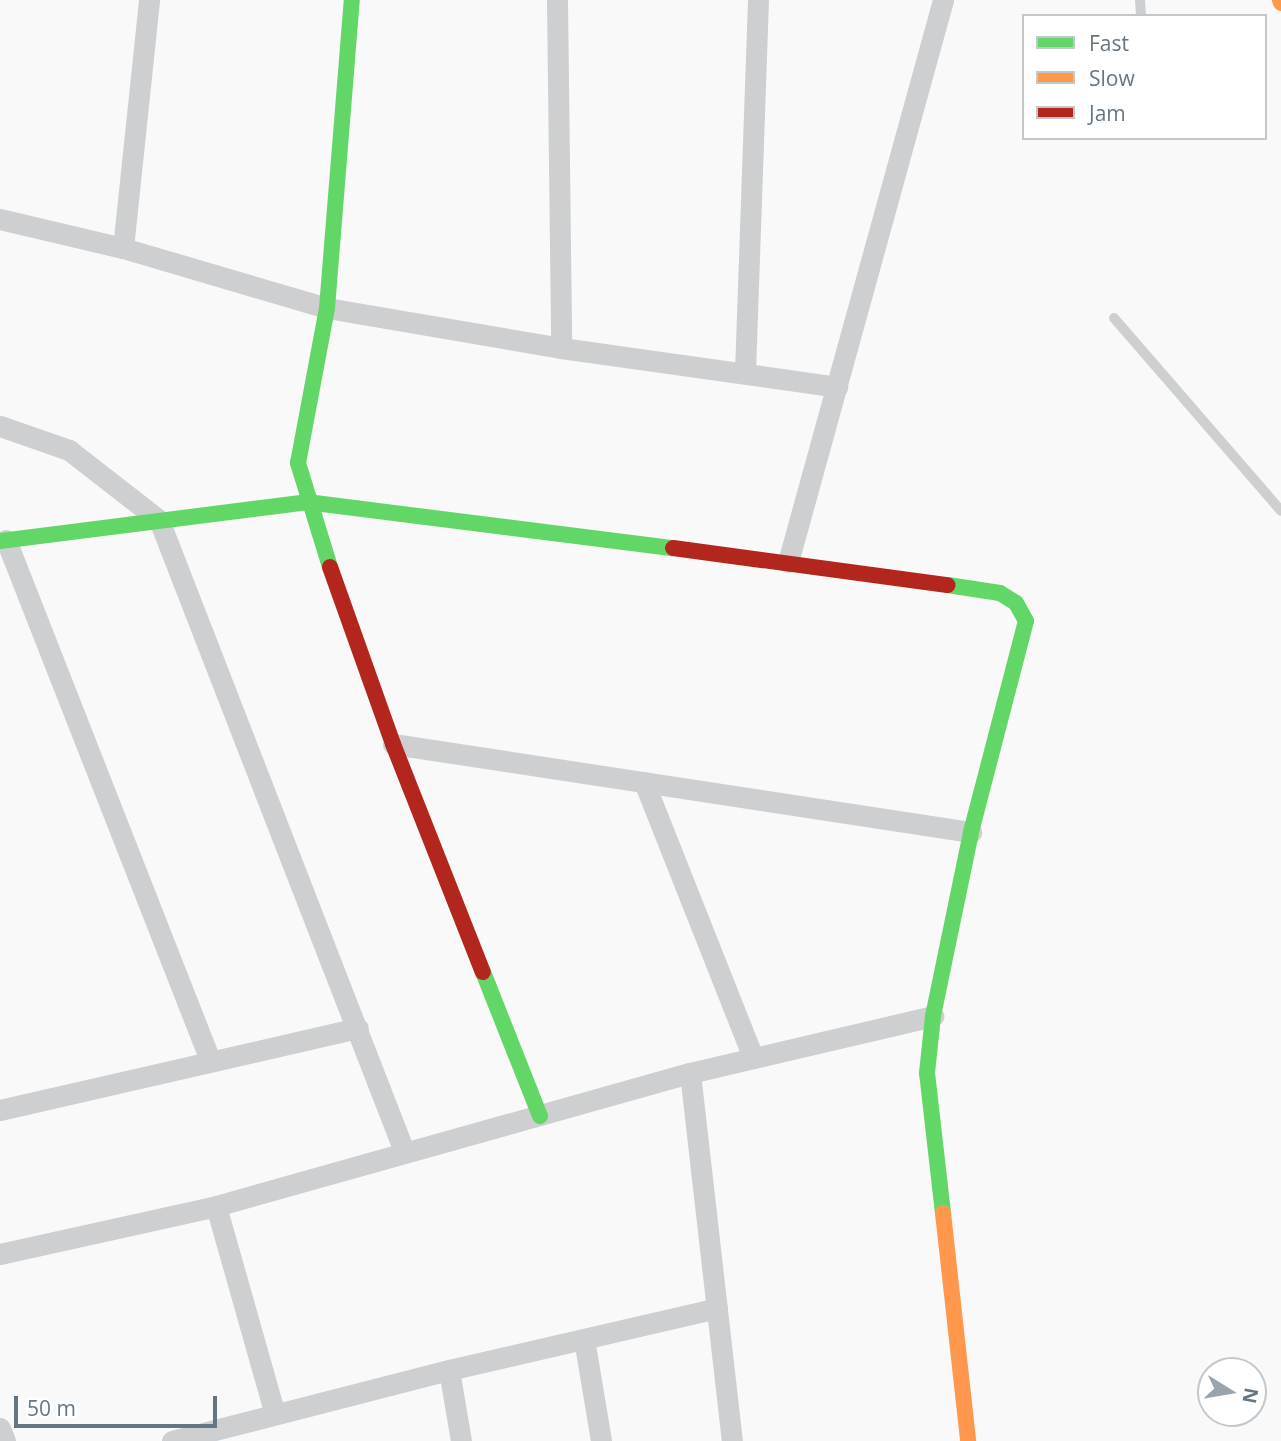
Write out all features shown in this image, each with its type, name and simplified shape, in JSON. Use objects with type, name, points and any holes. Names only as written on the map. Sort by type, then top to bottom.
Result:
[{"type":"street","points":[[123,248],[149,0]]},
{"type":"street","points":[[352,0],[327,308],[298,463],[307,502],[393,744],[540,1116]]},
{"type":"street","points":[[557,0],[561,348]]},
{"type":"street","points":[[745,372],[758,0]]},
{"type":"street","points":[[788,562],[943,0]]},
{"type":"street","points":[[0,219],[123,248],[327,308],[561,348],[837,387]]},
{"type":"street","points":[[0,426],[69,450],[159,520],[404,1151]]},
{"type":"street","points":[[210,1060],[3,541],[307,502],[788,562],[1000,593],[1016,603],[1026,621],[971,832],[933,1016],[927,1073],[968,1441]]},
{"type":"street","points":[[393,744],[971,832]]},
{"type":"street","points":[[644,782],[753,1058]]},
{"type":"street","points":[[0,1254],[216,1206],[404,1151],[690,1073],[933,1016]]},
{"type":"street","points":[[0,1110],[358,1028]]},
{"type":"street","points":[[690,1073],[732,1441]]},
{"type":"street","points":[[216,1206],[275,1413]]},
{"type":"street","points":[[173,1441],[224,1435],[275,1413],[717,1308]]},
{"type":"street","points":[[584,1339],[601,1441]]},
{"type":"street","points":[[449,1370],[461,1441]]},
{"type":"street","points":[[0,1428],[5,1441]]},
{"type":"lane","points":[[1114,318],[1281,511]]},
{"type":"traffic: fast","points":[[330,567],[298,463],[327,308],[352,0]]},
{"type":"traffic: fast","points":[[0,541],[307,502],[673,548]]},
{"type":"traffic: fast","points":[[943,1213],[927,1073],[933,1016],[971,832],[1026,621],[1016,603],[1000,593],[948,585]]},
{"type":"traffic: fast","points":[[483,972],[540,1116]]},
{"type":"traffic: slow","points":[[943,1213],[968,1441]]},
{"type":"traffic: jam","points":[[673,548],[948,585]]},
{"type":"traffic: jam","points":[[330,567],[393,744],[483,972]]}]
